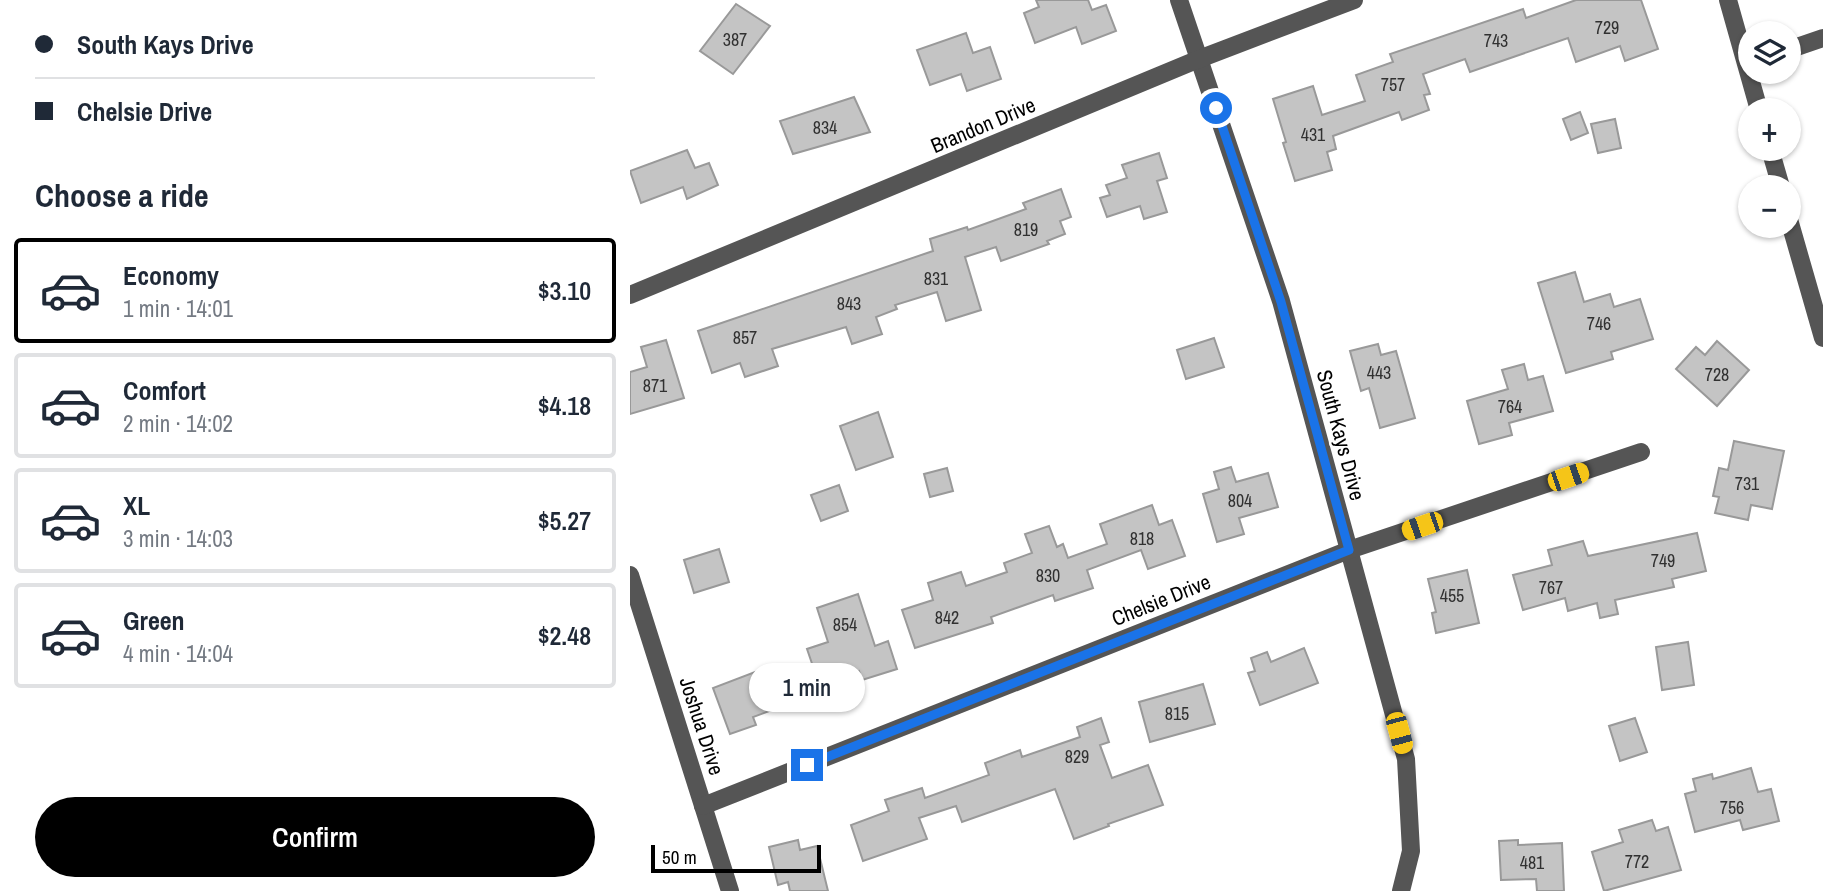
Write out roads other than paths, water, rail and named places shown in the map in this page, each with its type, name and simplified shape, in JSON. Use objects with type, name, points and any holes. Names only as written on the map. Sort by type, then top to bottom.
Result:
[{"type":"street","name":"South Kays Drive","points":[[1179,0],[1281,302],[1406,759],[1410,851],[1401,891]]},
{"type":"street","name":"Brandon Drive","points":[[630,295],[1199,59],[1354,0]]},
{"type":"street","points":[[1728,0],[1738,32]]},
{"type":"street","points":[[1801,46],[1823,38]]},
{"type":"street","points":[[1794,238],[1823,338]]},
{"type":"street","name":"Chelsie Drive","points":[[703,806],[1349,550],[1641,452]]},
{"type":"street","name":"Joshua Drive","points":[[630,575],[633,597],[730,891]]}]
